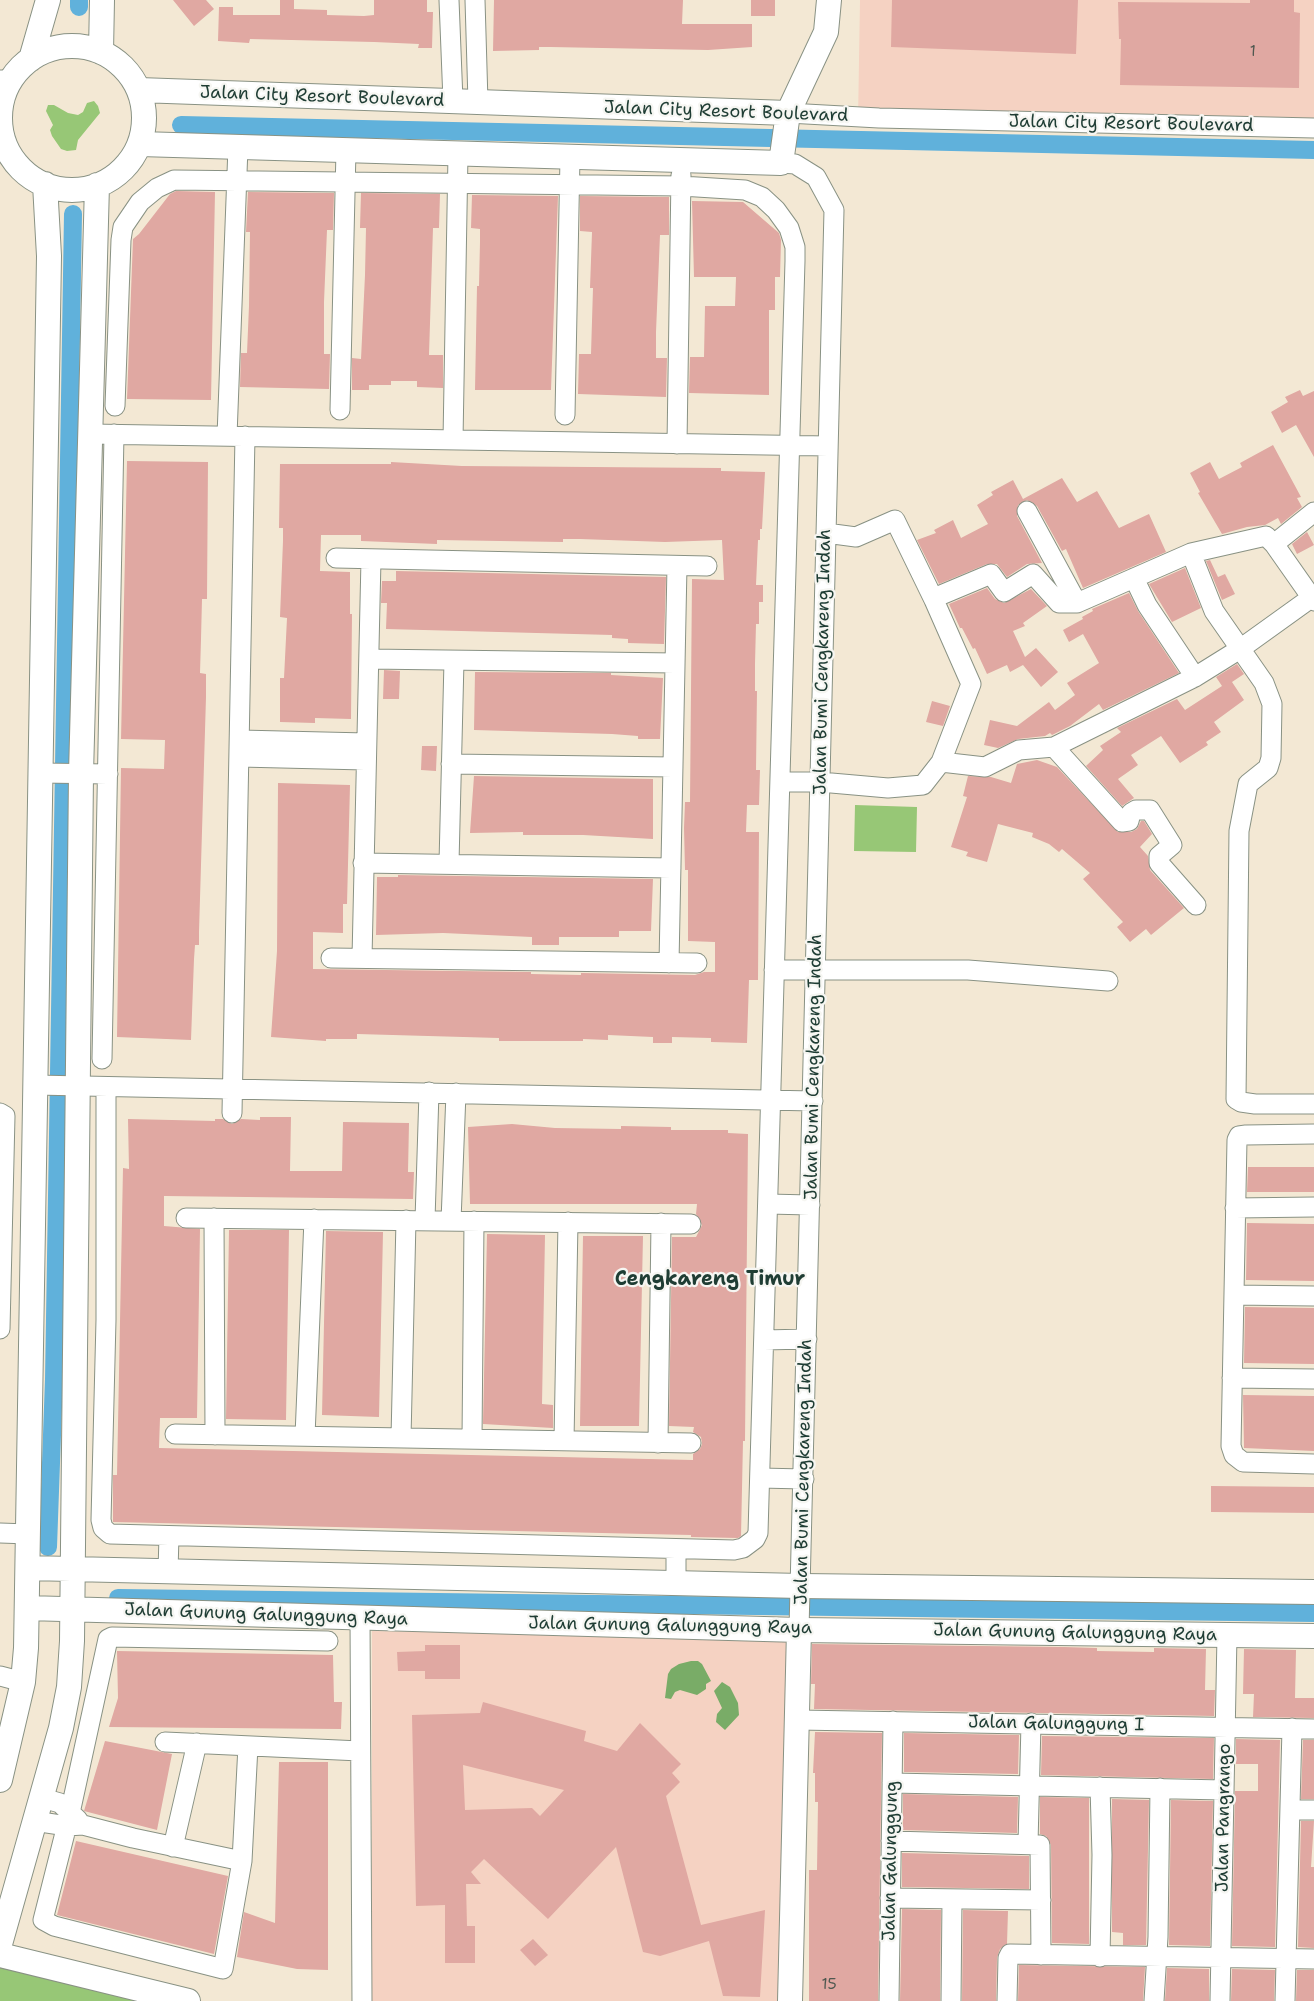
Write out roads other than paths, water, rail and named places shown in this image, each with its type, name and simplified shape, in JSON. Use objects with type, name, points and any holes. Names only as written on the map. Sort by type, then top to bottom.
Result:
[{"type":"street","points":[[31,60],[48,0]]},
{"type":"street","points":[[102,0],[102,52]]},
{"type":"street","points":[[449,0],[453,101]]},
{"type":"street","points":[[474,0],[478,102]]},
{"type":"street","points":[[784,138],[826,32],[828,0]]},
{"type":"street","points":[[65,47],[84,47],[102,52],[130,74],[139,90],[144,116],[140,144],[123,169],[97,185],[80,189],[62,188],[45,184],[22,170],[2,141],[2,103],[6,80],[31,60],[47,51],[65,47]]},
{"type":"street","name":"Jalan City Resort Boulevard","points":[[139,90],[478,102],[784,138]]},
{"type":"street","name":"Jalan City Resort Boulevard","points":[[140,144],[682,160],[879,118],[1314,128]]},
{"type":"street","name":"Jalan Bumi Cengkareng Indah","points":[[784,138],[795,164],[816,177],[834,210],[790,2001]]},
{"type":"street","points":[[232,1113],[240,748],[236,436],[238,147]]},
{"type":"street","points":[[340,410],[346,150]]},
{"type":"street","points":[[453,440],[458,154]]},
{"type":"street","points":[[564,414],[570,157]]},
{"type":"street","points":[[677,444],[682,160]]},
{"type":"street","points":[[106,1087],[106,1320],[103,1528],[110,1534],[734,1550],[749,1545],[758,1533],[795,247],[789,228],[776,210],[762,198],[745,190],[681,186],[238,179],[174,180],[157,188],[140,202],[123,227],[115,406]]},
{"type":"street","points":[[0,1780],[23,1682],[27,1608],[47,773],[49,256],[45,184]]},
{"type":"street","points":[[0,1944],[61,1728],[69,1688],[76,1188],[72,1086],[77,774],[86,591],[97,185]]},
{"type":"street","points":[[90,434],[828,446]]},
{"type":"street","points":[[102,1060],[114,434]]},
{"type":"street","points":[[1027,511],[1078,603]]},
{"type":"street","points":[[1274,544],[1314,512]]},
{"type":"street","points":[[780,782],[820,782],[888,788],[924,786],[941,762],[971,684],[934,600],[895,520],[856,537],[826,532]]},
{"type":"street","points":[[934,600],[941,595],[991,574],[1004,592],[1033,574],[1058,603],[1078,603],[1191,553],[1266,536],[1274,544],[1312,600],[1195,677],[1054,747],[1019,750],[985,767],[941,762]]},
{"type":"street","points":[[1191,553],[1214,610],[1264,683],[1272,704],[1272,758],[1268,768],[1248,784],[1239,831],[1236,1099],[1241,1102],[1314,1104]]},
{"type":"street","points":[[336,558],[707,566]]},
{"type":"street","points":[[362,958],[370,558]]},
{"type":"street","points":[[669,963],[677,566]]},
{"type":"street","points":[[1134,578],[1146,605],[1195,677]]},
{"type":"street","points":[[86,591],[112,590]]},
{"type":"street","points":[[369,659],[675,663]]},
{"type":"street","points":[[449,864],[454,661]]},
{"type":"street","points":[[1054,747],[1122,822],[1129,820],[1131,813],[1136,810],[1150,810],[1172,845],[1159,856],[1159,863],[1196,905]]},
{"type":"street","points":[[240,748],[365,751]]},
{"type":"street","points":[[450,764],[673,767]]},
{"type":"street","points":[[47,773],[108,774]]},
{"type":"street","points":[[363,863],[671,868]]},
{"type":"street","points":[[330,958],[697,963]]},
{"type":"street","points":[[774,970],[968,970],[1108,981]]},
{"type":"street","points":[[40,1085],[813,1101]]},
{"type":"street","points":[[425,1220],[430,1092]]},
{"type":"street","points":[[451,1221],[456,1093]]},
{"type":"street","points":[[0,1113],[5,1116],[0,1329]]},
{"type":"street","points":[[1314,1134],[1246,1134],[1239,1136],[1237,1140],[1231,1446],[1238,1458],[1244,1462],[1254,1464],[1314,1464]]},
{"type":"street","points":[[76,1188],[106,1188]]},
{"type":"street","points":[[768,1204],[810,1205]]},
{"type":"street","points":[[1235,1208],[1314,1207]]},
{"type":"street","points":[[186,1218],[691,1224]]},
{"type":"street","points":[[214,1218],[215,1435]]},
{"type":"street","points":[[305,1436],[314,1219]]},
{"type":"street","points":[[401,1438],[406,1220]]},
{"type":"street","points":[[472,1440],[474,1221]]},
{"type":"street","points":[[564,1441],[568,1222]]},
{"type":"street","points":[[658,1443],[661,1224]]},
{"type":"street","points":[[1234,1295],[1314,1296]]},
{"type":"street","points":[[74,1320],[106,1320]]},
{"type":"street","points":[[764,1340],[807,1339]]},
{"type":"street","points":[[1232,1378],[1314,1379]]},
{"type":"street","points":[[175,1434],[691,1443]]},
{"type":"street","points":[[73,1464],[103,1465]]},
{"type":"street","points":[[760,1478],[804,1479]]},
{"type":"street","points":[[0,1533],[28,1534]]},
{"type":"street","points":[[168,1571],[169,1536]]},
{"type":"street","points":[[676,1549],[676,1583]]},
{"type":"street","points":[[28,1568],[676,1583],[801,1590],[1314,1592]]},
{"type":"street","name":"Jalan Gunung Galunggung Raya","points":[[27,1608],[360,1618],[1314,1636]]},
{"type":"street","points":[[174,1612],[174,1638]]},
{"type":"street","points":[[360,1618],[362,2001]]},
{"type":"street","name":"Jalan Pangrango","points":[[1220,2001],[1227,1635]]},
{"type":"street","points":[[248,1746],[242,1861],[223,1969],[47,1924],[43,1920],[43,1914],[73,1821],[106,1643],[112,1637],[328,1641]]},
{"type":"street","points":[[0,1676],[23,1682]]},
{"type":"street","name":"Jalan Galunggung I","points":[[798,1720],[1314,1729]]},
{"type":"street","name":"Jalan Galunggung","points":[[888,2001],[893,1721]]},
{"type":"street","points":[[1031,1723],[1030,1786],[1034,1844],[1041,1900],[1041,1955]]},
{"type":"street","points":[[1285,2001],[1292,1728]]},
{"type":"street","points":[[165,1742],[360,1751]]},
{"type":"street","points":[[173,1846],[197,1743]]},
{"type":"street","points":[[892,1783],[1224,1790]]},
{"type":"street","points":[[1100,1787],[1102,1855],[1100,1957]]},
{"type":"street","points":[[1154,2001],[1160,1788]]},
{"type":"street","points":[[42,1798],[60,1803],[73,1821]]},
{"type":"street","points":[[1290,1810],[1314,1810]]},
{"type":"street","points":[[34,1821],[73,1821],[242,1861]]},
{"type":"street","points":[[891,1841],[1034,1844]]},
{"type":"street","points":[[890,1898],[1041,1900]]},
{"type":"street","points":[[951,2001],[952,1899]]},
{"type":"street","points":[[0,1955],[178,2000]]},
{"type":"street","points":[[1007,2001],[1009,1955],[1314,1959]]},
{"type":"waterway","points":[[79,0],[79,7]]},
{"type":"waterway","points":[[181,125],[1314,150]]},
{"type":"waterway","points":[[48,1547],[54,1379],[73,214]]},
{"type":"waterway","points":[[118,1598],[1314,1613]]},
{"type":"district","name":"Cengkareng Timur","points":[[710,1280]]}]
